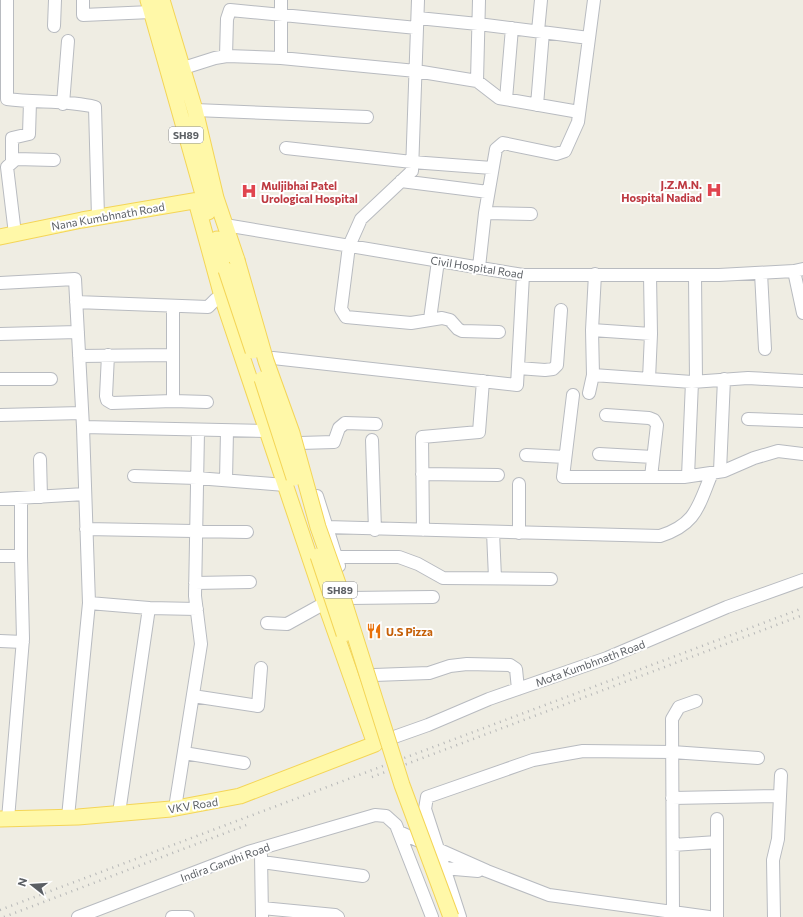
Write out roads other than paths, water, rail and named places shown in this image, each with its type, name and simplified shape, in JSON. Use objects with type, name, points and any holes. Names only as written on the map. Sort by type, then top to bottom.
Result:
[{"type":"main road","name":"SH89","points":[[162,0],[175,71],[206,199],[232,265],[292,433],[318,527],[341,592],[402,785],[451,917]]},
{"type":"main road","name":"SH89","points":[[149,6],[175,71],[195,110],[206,199],[229,226],[232,265],[359,683],[441,917]]},
{"type":"main road","name":"Nana Kumbhnath Road","points":[[0,237],[98,217],[206,199]]},
{"type":"main road","points":[[206,199],[223,300],[266,431],[375,744]]},
{"type":"main road","name":"VKV Road","points":[[4,819],[68,817],[175,808],[240,796],[375,744]]},
{"type":"street","points":[[7,0],[4,18],[7,99],[30,102],[85,104],[95,107],[98,217]]},
{"type":"street","points":[[54,26],[55,0]]},
{"type":"street","points":[[83,0],[83,15],[149,6]]},
{"type":"street","points":[[281,0],[281,58]]},
{"type":"street","points":[[418,0],[412,171],[361,219],[348,246],[341,309],[342,314],[346,317],[412,323],[442,318],[450,320],[458,329],[462,331],[498,332]]},
{"type":"street","points":[[477,81],[479,0]]},
{"type":"street","points":[[537,105],[541,32],[541,0]]},
{"type":"street","points":[[480,268],[485,213],[496,149],[503,143],[556,154],[565,151],[578,122],[594,0]]},
{"type":"street","points":[[226,56],[226,19],[230,10],[417,23],[478,24],[589,38]]},
{"type":"street","points":[[506,100],[512,28]]},
{"type":"street","points":[[63,104],[68,41]]},
{"type":"street","points":[[175,71],[226,56],[281,58],[416,71],[477,81],[486,86],[493,95],[506,100],[579,112]]},
{"type":"street","points":[[12,162],[12,138],[29,134],[30,102]]},
{"type":"street","points":[[195,110],[367,117]]},
{"type":"street","points":[[286,148],[412,162],[492,168]]},
{"type":"street","points":[[15,234],[7,168],[16,159],[54,160]]},
{"type":"street","points":[[401,181],[488,192]]},
{"type":"street","points":[[485,213],[531,214]]},
{"type":"street","points":[[229,226],[273,358],[393,737]]},
{"type":"street","name":"Civil Hospital Road","points":[[229,226],[523,275],[695,275],[761,273],[798,270]]},
{"type":"street","points":[[430,319],[438,261]]},
{"type":"street","points":[[798,270],[803,313]]},
{"type":"street","points":[[761,273],[765,349]]},
{"type":"street","points":[[589,393],[593,375],[592,330],[595,274]]},
{"type":"street","points":[[273,358],[517,385],[523,275]]},
{"type":"street","points":[[649,379],[651,334],[650,275]]},
{"type":"street","points":[[688,476],[694,382],[695,275]]},
{"type":"street","points":[[0,283],[75,279],[83,427],[89,603],[68,817]]},
{"type":"street","points":[[76,302],[208,307],[216,299],[223,300]]},
{"type":"street","points":[[173,306],[173,401]]},
{"type":"street","points":[[518,368],[545,370],[553,369],[557,365],[561,310]]},
{"type":"street","points":[[592,330],[651,334]]},
{"type":"street","points":[[0,334],[78,332]]},
{"type":"street","points":[[79,356],[173,355]]},
{"type":"street","points":[[108,356],[106,396],[107,400],[112,403],[173,401],[206,402]]},
{"type":"street","points":[[593,375],[694,382],[748,378],[803,381]]},
{"type":"street","points":[[0,379],[51,379]]},
{"type":"street","points":[[326,527],[375,530],[660,536],[676,531],[686,524],[697,508],[716,472],[724,379]]},
{"type":"street","points":[[423,530],[422,437],[479,432],[483,381]]},
{"type":"street","points":[[573,395],[563,477],[688,476],[716,472],[778,451],[803,454]]},
{"type":"street","points":[[0,415],[82,413]]},
{"type":"street","points":[[606,415],[649,418],[654,420],[657,425],[651,477]]},
{"type":"street","points":[[748,419],[803,421]]},
{"type":"street","points":[[300,443],[334,442],[339,428],[345,423],[376,424]]},
{"type":"street","points":[[83,427],[198,431],[266,431]]},
{"type":"street","points":[[175,808],[201,644],[195,583],[198,431]]},
{"type":"street","points":[[226,431],[226,480]]},
{"type":"street","points":[[372,440],[375,530]]},
{"type":"street","points":[[599,454],[653,457]]},
{"type":"street","points":[[526,455],[565,457]]},
{"type":"street","points":[[40,459],[41,497]]},
{"type":"street","points":[[422,474],[498,475]]},
{"type":"street","points":[[134,476],[197,478],[285,485]]},
{"type":"street","points":[[519,484],[519,533]]},
{"type":"street","points":[[0,494],[0,499],[85,494]]},
{"type":"street","points":[[4,819],[23,642],[21,498]]},
{"type":"street","points":[[86,529],[247,532]]},
{"type":"street","points":[[494,532],[495,578]]},
{"type":"street","points":[[0,556],[21,556]]},
{"type":"street","points":[[336,557],[399,557],[418,564],[444,578],[551,579]]},
{"type":"street","name":"Mota Kumbhnath Road","points":[[375,744],[518,689],[621,652],[727,607],[803,580]]},
{"type":"street","points":[[195,583],[250,582]]},
{"type":"street","points":[[349,598],[433,597]]},
{"type":"street","points":[[89,603],[149,608],[197,608]]},
{"type":"street","points":[[268,622],[287,624],[325,603]]},
{"type":"street","points":[[119,813],[149,608]]},
{"type":"street","points":[[0,641],[23,642]]},
{"type":"street","points":[[374,675],[429,673],[450,666],[466,664],[510,665],[516,669],[518,689]]},
{"type":"street","points":[[193,696],[258,706],[261,668]]},
{"type":"street","points":[[673,912],[671,729],[674,712],[679,707],[696,701]]},
{"type":"street","points":[[460,917],[425,809],[428,797],[533,760],[582,751],[672,752],[758,758]]},
{"type":"street","points":[[184,753],[244,763]]},
{"type":"street","points":[[774,917],[773,860],[778,839],[781,775]]},
{"type":"street","points":[[672,798],[780,796]]},
{"type":"street","name":"Indira Gandhi Road","points":[[81,916],[261,848],[375,815],[386,816],[392,819],[399,832]]},
{"type":"street","points":[[717,819],[717,917]]},
{"type":"street","points":[[399,832],[487,871],[549,895],[658,913],[673,912],[709,917]]},
{"type":"street","points":[[399,832],[432,917]]},
{"type":"street","points":[[673,845],[717,842]]},
{"type":"street","points":[[261,848],[262,913],[335,915],[338,917]]},
{"type":"street","points":[[262,862],[362,876]]},
{"type":"street","points":[[443,868],[487,871]]},
{"type":"street","points":[[172,917],[188,917]]},
{"type":"railway","points":[[0,910],[803,608]]},
{"type":"railway","points":[[372,777],[803,615]]},
{"type":"railway","points":[[4,917],[249,824]]},
{"type":"place","name":"J.Z.M.N. Hospital Nadiad","points":[[714,190]]},
{"type":"place","name":"Muljibhai Patel Urological Hospital","points":[[249,191]]},
{"type":"place","name":"U.S Pizza","points":[[374,631]]}]
